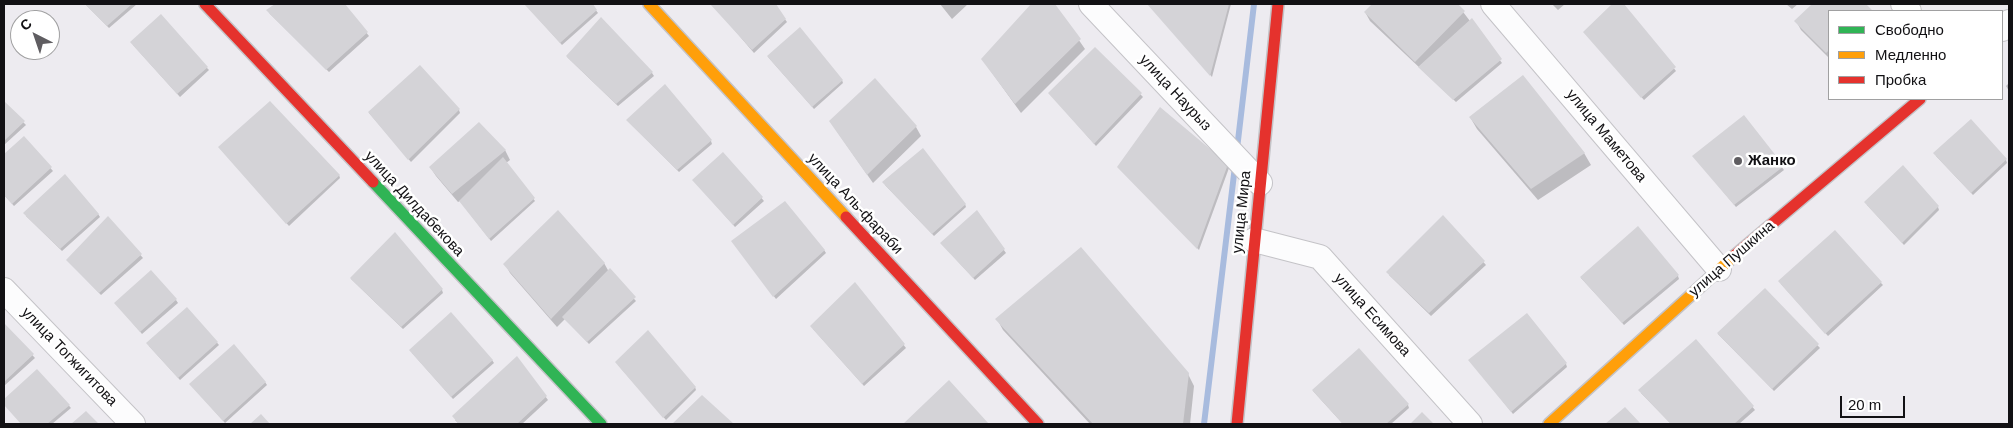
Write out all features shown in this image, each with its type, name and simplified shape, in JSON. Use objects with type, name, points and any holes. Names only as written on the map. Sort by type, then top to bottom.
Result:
[{"type":"street","name":"улица Дилдабекова","points":[[205,4],[601,424]]},
{"type":"street","name":"улица Аль-фараби","points":[[649,4],[1038,424]]},
{"type":"street","name":"улица Наурыз","points":[[1091,4],[1260,183]]},
{"type":"street","name":"улица Мира","points":[[1237,424],[1278,4]]},
{"type":"street","name":"улица Маметова","points":[[1493,4],[1719,269]]},
{"type":"street","name":"улица Пушкина","points":[[1549,424],[1719,269],[1919,100]]},
{"type":"street","name":"улица Есимова","points":[[1254,240],[1320,257],[1470,424]]},
{"type":"street","name":"улица Тогжигитова","points":[[4,290],[133,424]]},
{"type":"building","points":[[85,4],[132,4],[107,26]]},
{"type":"building","points":[[275,4],[345,4],[368,32],[326,70],[266,10]]},
{"type":"building","points":[[524,4],[593,4],[597,10],[560,43]]},
{"type":"building","points":[[710,4],[776,4],[786,19],[752,50]]},
{"type":"building","points":[[1031,4],[1055,4],[1081,39],[1015,104],[981,59]]},
{"type":"building","points":[[1147,4],[1229,4],[1210,76]]},
{"type":"building","points":[[1372,4],[1458,4],[1465,11],[1415,62],[1364,12]]},
{"type":"building","points":[[1612,4],[1624,4],[1676,67],[1641,98],[1583,32]]},
{"type":"building","points":[[1812,4],[1866,4],[1872,10],[1828,10],[1828,51],[1826,53],[1794,21]]},
{"type":"building","points":[[161,14],[208,67],[177,94],[130,42]]},
{"type":"building","points":[[601,17],[653,72],[616,104],[566,56]]},
{"type":"building","points":[[1472,18],[1502,59],[1453,100],[1418,67]]},
{"type":"building","points":[[800,27],[843,80],[812,107],[767,56]]},
{"type":"building","points":[[1095,47],[1142,93],[1094,144],[1048,93]]},
{"type":"building","points":[[420,65],[460,109],[408,160],[368,112]]},
{"type":"building","points":[[1523,75],[1585,153],[1531,189],[1469,117]]},
{"type":"building","points":[[875,78],[917,126],[867,175],[829,121]]},
{"type":"building","points":[[665,84],[712,140],[677,170],[626,120]]},
{"type":"building","points":[[4,101],[25,121],[4,141]]},
{"type":"building","points":[[270,101],[340,175],[286,224],[218,147]]},
{"type":"building","points":[[1160,107],[1228,164],[1197,249],[1117,167]]},
{"type":"building","name":"Жанко","points":[[1744,115],[1784,166],[1734,205],[1692,156]]},
{"type":"building","points":[[1971,119],[2007,159],[1971,193],[1933,153]]},
{"type":"building","points":[[479,122],[506,150],[452,194],[429,167]]},
{"type":"building","points":[[24,136],[52,167],[12,204],[4,195],[4,154]]},
{"type":"building","points":[[923,148],[966,204],[932,234],[882,182]]},
{"type":"building","points":[[723,152],[763,197],[733,225],[692,180]]},
{"type":"building","points":[[503,157],[535,198],[489,239],[459,201]]},
{"type":"building","points":[[1903,165],[1939,206],[1902,243],[1864,202]]},
{"type":"building","points":[[65,174],[99,214],[60,249],[23,213]]},
{"type":"building","points":[[785,201],[825,250],[773,297],[731,241]]},
{"type":"building","points":[[558,210],[605,263],[551,319],[503,264]]},
{"type":"building","points":[[977,210],[1005,249],[973,278],[940,243]]},
{"type":"building","points":[[1443,215],[1485,261],[1429,313],[1386,272]]},
{"type":"building","points":[[108,216],[142,254],[99,293],[66,260]]},
{"type":"building","points":[[1638,226],[1679,275],[1622,323],[1580,277]]},
{"type":"building","points":[[1835,230],[1882,282],[1825,334],[1778,281]]},
{"type":"building","points":[[395,232],[443,289],[401,327],[350,278]]},
{"type":"building","points":[[1081,247],[1189,373],[1183,424],[1093,424],[995,319]]},
{"type":"building","points":[[610,268],[636,297],[587,342],[562,317]]},
{"type":"building","points":[[151,270],[177,299],[140,332],[114,303]]},
{"type":"building","points":[[855,282],[905,344],[862,384],[810,326]]},
{"type":"building","points":[[1765,288],[1819,344],[1772,389],[1717,333]]},
{"type":"building","points":[[187,307],[218,342],[178,378],[146,343]]},
{"type":"building","points":[[451,312],[493,360],[451,397],[409,350]]},
{"type":"building","points":[[1527,313],[1567,363],[1511,412],[1468,360]]},
{"type":"building","points":[[4,323],[34,354],[4,382]]},
{"type":"building","points":[[648,330],[696,387],[663,418],[615,362]]},
{"type":"building","points":[[1696,339],[1754,406],[1734,424],[1671,424],[1638,390]]},
{"type":"building","points":[[234,344],[266,382],[223,421],[189,384]]},
{"type":"building","points":[[1359,348],[1409,404],[1386,424],[1343,424],[1312,390]]},
{"type":"building","points":[[517,356],[547,396],[517,424],[459,424],[452,416]]},
{"type":"building","points":[[37,369],[70,405],[47,424],[21,424],[4,405],[4,399]]},
{"type":"building","points":[[949,380],[989,424],[903,424]]},
{"type":"building","points":[[702,395],[734,424],[672,424]]},
{"type":"building","points":[[1625,407],[1641,424],[1605,424]]},
{"type":"building","points":[[86,411],[99,424],[71,424]]},
{"type":"building","points":[[1422,412],[1434,424],[1410,424]]},
{"type":"building","points":[[261,414],[270,424],[250,424]]},
{"type":"waterway","points":[[1237,149],[1254,4]]},
{"type":"waterway","points":[[1204,424],[1235,166]]},
{"type":"traffic: fast","points":[[373,182],[601,424]]},
{"type":"traffic: slow","points":[[649,4],[846,217]]},
{"type":"traffic: slow","points":[[1549,424],[1734,256]]},
{"type":"traffic: jam","points":[[205,4],[373,182]]},
{"type":"traffic: jam","points":[[1237,424],[1278,4]]},
{"type":"traffic: jam","points":[[1734,256],[1919,100]]},
{"type":"traffic: jam","points":[[846,217],[1038,424]]},
{"type":"place","name":"Жанко","points":[[1738,161]]}]
